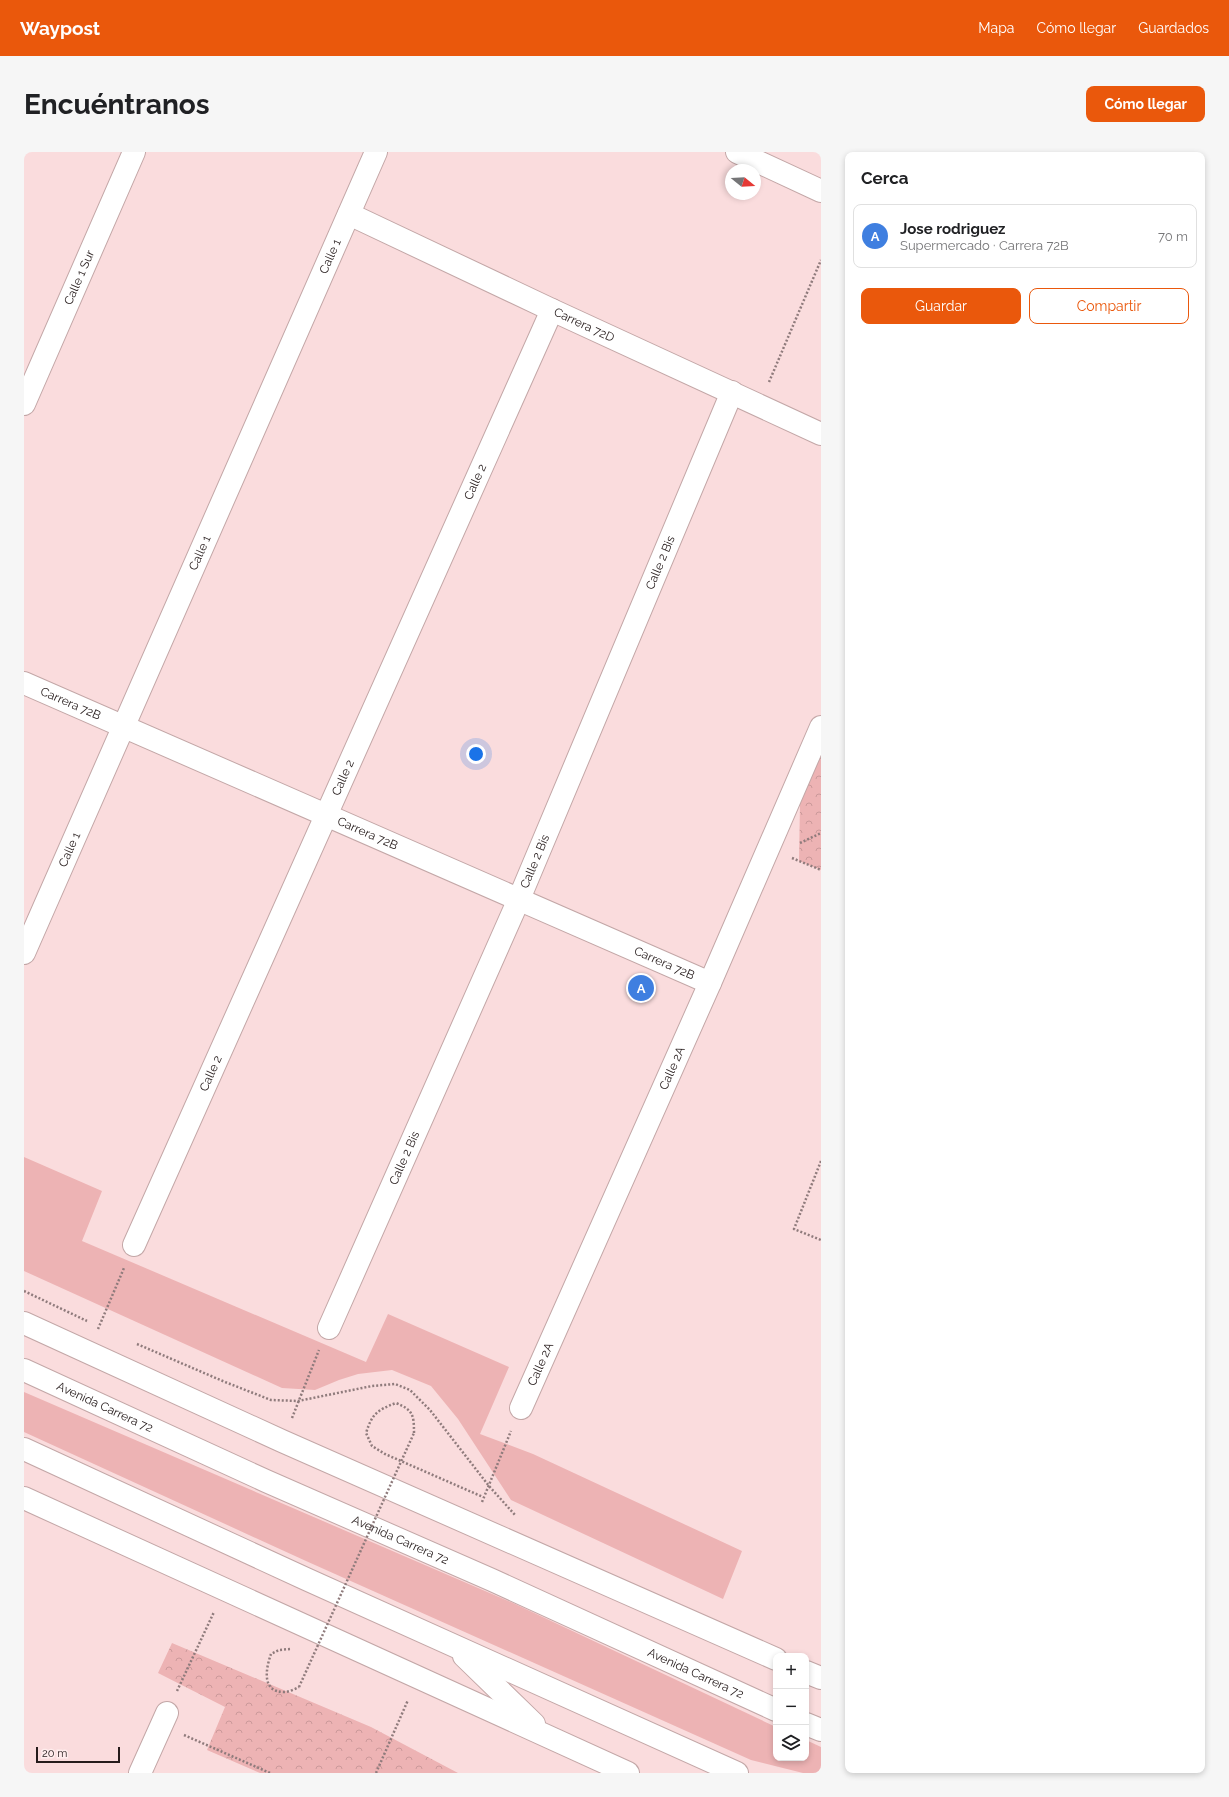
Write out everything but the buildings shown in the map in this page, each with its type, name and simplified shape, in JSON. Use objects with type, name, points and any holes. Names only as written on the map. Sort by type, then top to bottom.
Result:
[{"type":"main road","name":"Calle 1 Sur","points":[[24,404],[134,152]]},
{"type":"main road","name":"Calle 1","points":[[24,953],[376,152]]},
{"type":"main road","points":[[737,152],[821,191]]},
{"type":"main road","name":"Carrera 72D","points":[[349,214],[552,310],[821,434]]},
{"type":"main road","name":"Calle 2","points":[[134,1245],[552,310]]},
{"type":"main road","name":"Calle 2 Bis","points":[[329,1328],[519,899],[732,392]]},
{"type":"main road","name":"Carrera 72B","points":[[24,683],[710,983]]},
{"type":"main road","name":"Calle 2A","points":[[521,1408],[710,983],[821,727]]},
{"type":"main road","points":[[24,1324],[282,1441],[773,1657]]},
{"type":"main road","name":"Avenida Carrera 72","points":[[24,1370],[266,1481],[492,1580],[773,1709]]},
{"type":"main road","points":[[24,1449],[737,1773]]},
{"type":"main road","points":[[24,1498],[628,1773]]},
{"type":"main road","points":[[453,1645],[545,1735]]},
{"type":"main road","points":[[809,1673],[821,1678]]},
{"type":"main road","points":[[140,1773],[164,1719]]},
{"type":"main road","points":[[808,1725],[821,1730]]},
{"type":"path","points":[[760,405],[821,260]]},
{"type":"path","points":[[794,846],[821,833]]},
{"type":"path","points":[[788,856],[821,870]]},
{"type":"path","points":[[821,1161],[794,1229],[821,1240]]},
{"type":"path","points":[[88,1353],[134,1245]]},
{"type":"path","points":[[24,1291],[106,1330]]},
{"type":"path","points":[[282,1441],[329,1328]]},
{"type":"path","points":[[133,1342],[271,1400],[298,1402],[372,1386],[395,1384],[410,1390],[430,1410],[489,1486],[518,1518]]},
{"type":"path","points":[[290,1648],[279,1650],[271,1654],[266,1669],[267,1682],[274,1689],[284,1692],[299,1687],[414,1433],[414,1419],[408,1408],[396,1403],[381,1409],[371,1419],[366,1433],[372,1446],[385,1454],[483,1498]]},
{"type":"path","points":[[472,1525],[521,1408]]},
{"type":"path","points":[[225,1589],[164,1719],[270,1773]]},
{"type":"path","points":[[376,1773],[418,1677]]},
{"type":"green space","points":[[821,755],[821,870],[799,861],[800,803]]},
{"type":"green space","points":[[24,1157],[102,1191],[82,1241],[366,1362],[388,1314],[509,1367],[480,1434],[533,1454],[742,1551],[723,1599],[511,1500],[458,1419],[431,1386],[392,1370],[358,1374],[315,1390],[282,1388],[24,1271]]},
{"type":"green space","points":[[24,1392],[513,1603],[773,1726],[773,1761],[809,1761],[809,1741],[821,1747],[821,1773],[803,1773],[751,1760],[306,1561],[24,1432]]},
{"type":"green space","points":[[172,1643],[371,1727],[458,1773],[260,1773],[207,1750],[225,1707],[158,1673]]},
{"type":"place","name":"Jose rodriguez","points":[[641,988]]}]
